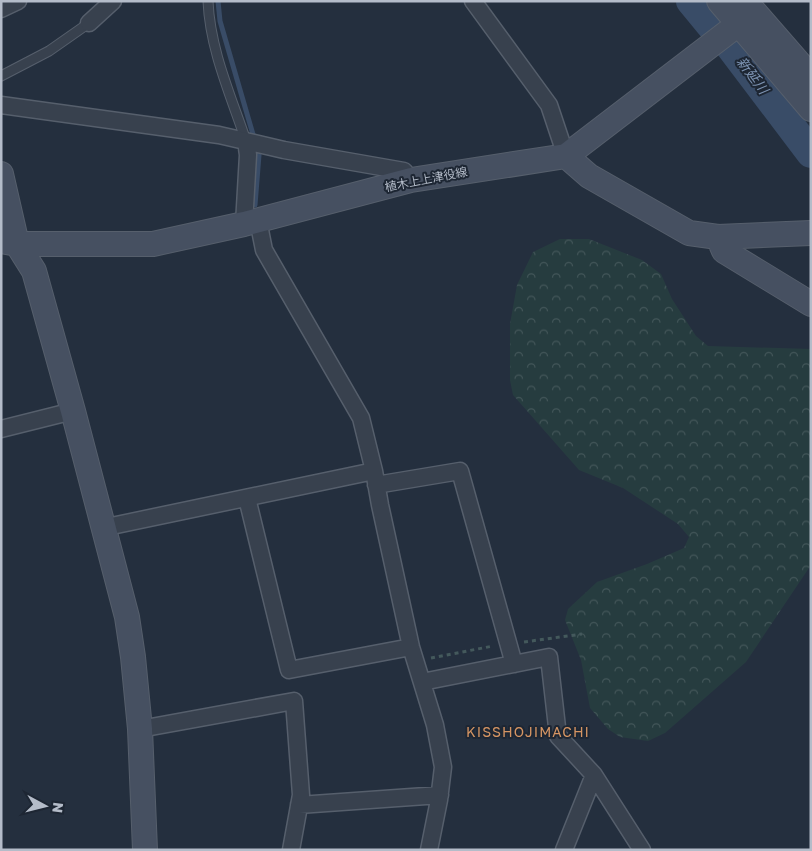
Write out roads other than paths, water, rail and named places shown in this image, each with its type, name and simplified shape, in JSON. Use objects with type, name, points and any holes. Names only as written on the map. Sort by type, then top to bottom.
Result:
[{"type":"street","points":[[1,9],[18,1]]},
{"type":"street","points":[[89,23],[113,1]]},
{"type":"street","points":[[473,1],[549,105],[566,156],[589,176],[689,233],[718,237],[811,233]]},
{"type":"street","points":[[719,1],[745,12],[811,77]]},
{"type":"street","points":[[566,156],[745,12]]},
{"type":"street","points":[[745,12],[811,109]]},
{"type":"street","points":[[1,105],[219,135],[284,150],[404,171],[411,180]]},
{"type":"street","points":[[246,141],[251,222],[264,250],[361,418],[411,647],[435,724],[443,767],[440,795],[429,850]]},
{"type":"street","name":"植木上上津役線","points":[[9,242],[153,244],[251,222],[411,180],[566,156]]},
{"type":"street","points":[[1,174],[9,242],[34,271],[126,617],[133,657],[140,729],[144,850]]},
{"type":"street","points":[[718,237],[724,251],[811,304]]},
{"type":"street","points":[[1,429],[73,412]]},
{"type":"street","points":[[102,528],[247,498],[375,478],[460,472],[514,664]]},
{"type":"street","points":[[247,498],[289,670],[411,647]]},
{"type":"street","points":[[422,682],[549,656],[558,736],[594,775],[642,850]]},
{"type":"street","points":[[140,729],[294,701],[300,795],[291,850]]},
{"type":"street","points":[[564,850],[594,775]]},
{"type":"street","points":[[299,806],[440,795]]},
{"type":"lane","points":[[208,1],[216,53],[246,141]]},
{"type":"lane","points":[[1,76],[49,51],[89,23]]},
{"type":"waterway","points":[[218,1],[220,21],[259,155],[255,205]]},
{"type":"waterway","name":"新延川","points":[[691,1],[727,42],[811,153]]},
{"type":"district","name":"KISSHOJIMACHI","points":[[528,731]]}]
